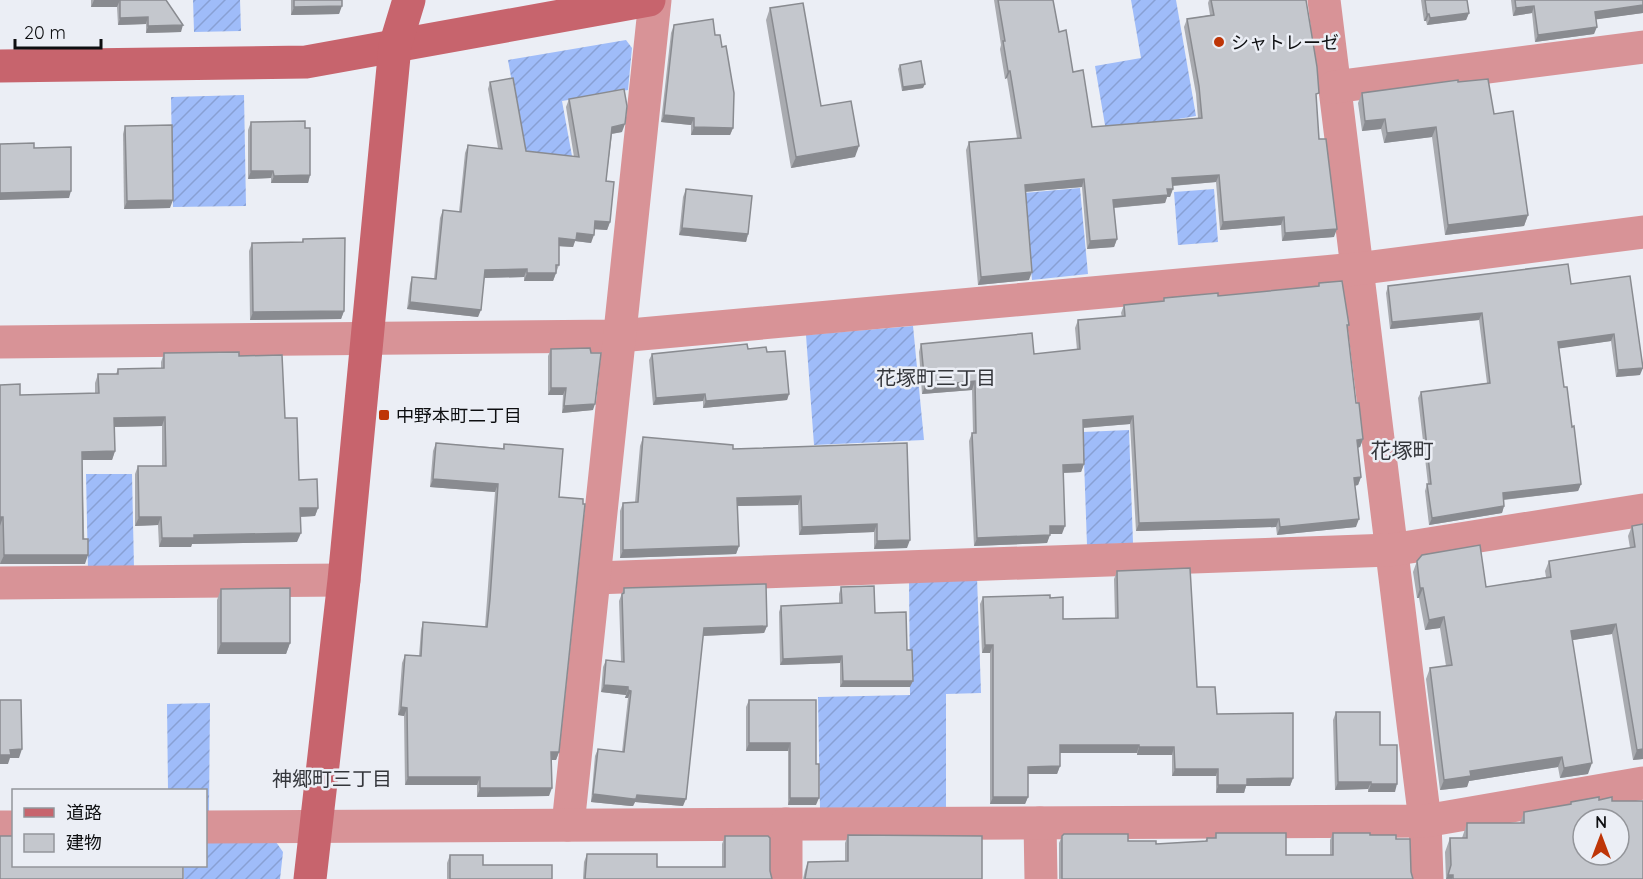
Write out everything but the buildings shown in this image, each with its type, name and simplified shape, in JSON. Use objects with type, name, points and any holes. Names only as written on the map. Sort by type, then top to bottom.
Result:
[{"type":"street","points":[[310,879],[344,580],[395,46],[408,0]]},
{"type":"street","points":[[0,66],[306,62],[649,0]]},
{"type":"street","points":[[568,825],[655,0]]},
{"type":"street","points":[[1324,0],[1425,821],[1427,879]]},
{"type":"street","points":[[1334,87],[1643,47]]},
{"type":"street","points":[[0,342],[619,336],[1356,269],[1643,232]]},
{"type":"street","points":[[594,578],[1391,550],[1643,510]]},
{"type":"street","points":[[0,583],[344,580]]},
{"type":"street","points":[[207,826],[1425,821],[1643,783]]},
{"type":"street","points":[[1040,823],[1041,879]]},
{"type":"street","points":[[786,824],[786,879]]},
{"type":"shaded area","points":[[193,0],[240,0],[241,31],[194,32]]},
{"type":"shaded area","points":[[1131,0],[1176,0],[1196,116],[1106,131],[1095,66],[1141,58]]},
{"type":"shaded area","points":[[626,40],[632,48],[628,90],[562,101],[572,156],[525,156],[508,60]]},
{"type":"shaded area","points":[[244,95],[246,206],[173,207],[171,97]]},
{"type":"shaded area","points":[[1080,188],[1088,274],[1032,280],[1024,193]]},
{"type":"shaded area","points":[[1214,189],[1218,242],[1178,245],[1174,192]]},
{"type":"shaded area","points":[[913,326],[924,440],[814,445],[806,335]]},
{"type":"shaded area","points":[[1129,430],[1133,543],[1087,545],[1083,432]]},
{"type":"shaded area","points":[[86,474],[132,474],[134,569],[88,570]]},
{"type":"shaded area","points":[[977,577],[981,693],[946,694],[946,807],[820,808],[818,697],[910,695],[909,579]]},
{"type":"shaded area","points":[[210,703],[209,811],[207,811],[207,789],[168,789],[167,704]]},
{"type":"shaded area","points":[[276,842],[283,852],[280,879],[184,879],[184,867],[207,867],[207,843]]},
{"type":"place","name":"シャトレーゼ","points":[[1219,42]]},
{"type":"place","name":"中野本町二丁目","points":[[384,415]]},
{"type":"district","name":"花塚町三丁目","points":[[936,377]]},
{"type":"district","name":"花塚町","points":[[1402,450]]},
{"type":"district","name":"神郷町三丁目","points":[[332,778]]}]
